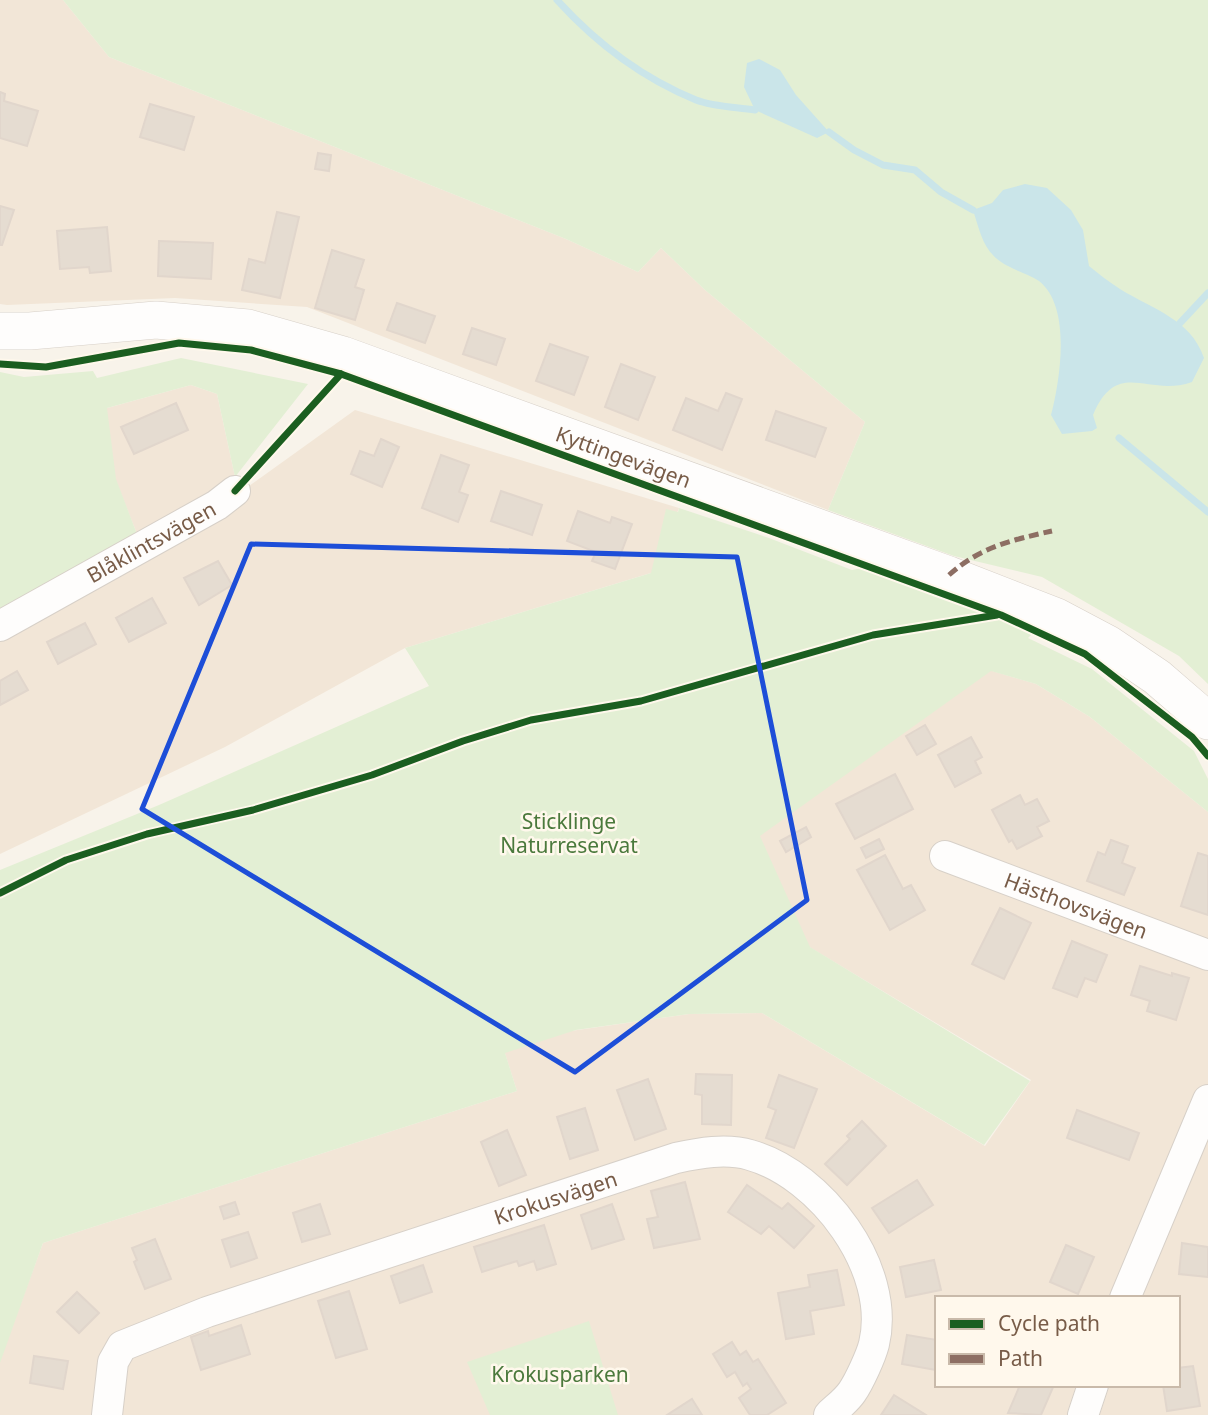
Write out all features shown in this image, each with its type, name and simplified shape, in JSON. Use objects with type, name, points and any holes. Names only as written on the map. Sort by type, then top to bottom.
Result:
[{"type":"street","name":"Kyttingevägen","points":[[0,331],[30,331],[156,320],[248,328],[343,355],[949,575],[1056,617],[1108,644],[1157,677],[1208,722]]},
{"type":"street","name":"Blåklintsvägen","points":[[0,626],[217,505],[235,491]]},
{"type":"street","name":"Hästhovsvägen","points":[[945,856],[1208,955]]},
{"type":"street","points":[[1126,1296],[1208,1100]]},
{"type":"street","name":"Krokusvägen","points":[[107,1415],[113,1362],[122,1346],[207,1312],[676,1158],[726,1152],[750,1155],[789,1173],[820,1199],[853,1240],[869,1270],[877,1314],[874,1345],[852,1393],[829,1415]]},
{"type":"street","points":[[1083,1415],[1092,1387]]},
{"type":"highlighted area","points":[[251,544],[737,557],[807,900],[575,1072],[142,809]]},
{"type":"shaded area","points":[[0,0],[63,0],[109,57],[566,239],[638,272],[661,248],[705,290],[865,422],[828,510],[307,307],[175,298],[0,304]]},
{"type":"shaded area","points":[[191,385],[217,394],[235,477],[137,534],[89,413]]},
{"type":"shaded area","points":[[355,410],[679,508],[654,572],[405,648],[225,747],[0,854],[0,635],[178,537]]},
{"type":"shaded area","points":[[989,670],[1036,684],[1090,717],[1208,812],[1208,1415],[0,1415],[0,1360],[43,1243],[517,1091],[501,1041],[689,1014],[762,1013],[985,1146],[1031,1080],[781,930],[735,848]]},
{"type":"green space","points":[[63,0],[1208,0],[1208,684],[1179,656],[1042,577],[954,556],[828,510],[865,422],[705,290],[661,248],[638,272],[566,239],[109,57]]},
{"type":"green space","points":[[181,358],[308,384],[235,477],[217,394],[191,385],[107,408],[116,479],[137,534],[0,615],[0,372],[24,377],[93,371],[97,378]]},
{"type":"green space","name":"Sticklinge Naturreservat","points":[[679,508],[769,538],[852,570],[862,568],[1034,632],[1028,638],[1092,669],[1194,751],[1208,779],[1208,812],[1090,717],[1036,684],[991,671],[760,836],[810,947],[1030,1081],[984,1145],[762,1013],[689,1014],[576,1030],[505,1053],[517,1091],[43,1243],[0,1363],[0,870],[159,805],[429,686],[405,648],[651,573],[666,509],[678,512]]},
{"type":"green space","name":"Krokusparken","points":[[589,1321],[618,1415],[490,1415],[467,1362]]},
{"type":"water","points":[[759,59],[780,70],[796,95],[829,132],[817,138],[755,110],[744,87],[747,63]]},
{"type":"water","points":[[1025,184],[1047,188],[1071,210],[1083,230],[1089,266],[1120,289],[1169,316],[1190,334],[1204,358],[1192,382],[1176,386],[1123,383],[1103,398],[1093,415],[1097,428],[1092,431],[1062,434],[1051,415],[1058,383],[1061,345],[1056,308],[1039,281],[994,257],[981,236],[973,210],[992,203],[1003,190]]},
{"type":"building","points":[[0,92],[5,94],[4,101],[38,111],[27,146],[0,138]]},
{"type":"building","points":[[150,104],[194,117],[184,150],[140,137]]},
{"type":"building","points":[[318,153],[331,155],[329,171],[315,169]]},
{"type":"building","points":[[0,206],[14,210],[2,245],[0,245]]},
{"type":"building","points":[[277,212],[299,217],[280,298],[242,290],[249,259],[265,263]]},
{"type":"building","points":[[107,227],[111,271],[90,273],[89,267],[60,269],[57,231]]},
{"type":"building","points":[[159,241],[213,243],[211,279],[158,276]]},
{"type":"building","points":[[332,250],[364,260],[355,287],[364,290],[355,320],[315,308]]},
{"type":"building","points":[[397,303],[435,316],[425,343],[387,330]]},
{"type":"building","points":[[472,328],[505,339],[496,365],[463,354]]},
{"type":"building","points":[[550,344],[588,357],[574,395],[536,381]]},
{"type":"building","points":[[621,364],[655,377],[638,420],[605,407]]},
{"type":"building","points":[[726,393],[742,399],[722,450],[673,430],[686,398],[718,411]]},
{"type":"building","points":[[176,403],[188,430],[134,454],[121,427]]},
{"type":"building","points":[[776,411],[826,428],[815,457],[766,440]]},
{"type":"building","points":[[381,439],[399,447],[382,487],[351,474],[360,451],[374,456]]},
{"type":"building","points":[[441,455],[469,465],[459,492],[468,495],[458,522],[422,508]]},
{"type":"building","points":[[501,491],[542,505],[532,535],[491,521]]},
{"type":"building","points":[[578,511],[610,523],[612,517],[632,524],[615,569],[592,561],[596,552],[567,541]]},
{"type":"building","points":[[218,561],[232,585],[199,605],[184,578]]},
{"type":"building","points":[[152,598],[166,623],[129,642],[116,618]]},
{"type":"building","points":[[85,623],[96,644],[58,664],[47,642]]},
{"type":"building","points":[[17,671],[28,690],[0,705],[0,681]]},
{"type":"building","points":[[925,725],[936,744],[917,755],[906,736]]},
{"type":"building","points":[[971,737],[982,757],[975,761],[981,773],[955,787],[938,755]]},
{"type":"building","points":[[895,774],[913,809],[855,839],[836,804]]},
{"type":"building","points":[[1020,795],[1025,805],[1037,799],[1049,821],[1037,827],[1042,836],[1017,849],[1012,840],[1009,842],[992,810]]},
{"type":"building","points":[[806,827],[811,837],[786,852],[780,841]]},
{"type":"building","points":[[879,839],[884,849],[866,858],[861,848]]},
{"type":"building","points":[[1111,840],[1128,846],[1122,863],[1135,868],[1124,895],[1087,881],[1098,852],[1105,855]]},
{"type":"building","points":[[1198,853],[1208,856],[1208,915],[1181,906]]},
{"type":"building","points":[[885,855],[903,889],[911,885],[925,910],[890,930],[857,870]]},
{"type":"building","points":[[1000,908],[1031,923],[1004,979],[972,964]]},
{"type":"building","points":[[1072,941],[1107,955],[1096,982],[1085,978],[1077,997],[1053,988]]},
{"type":"building","points":[[1140,966],[1172,976],[1172,973],[1189,978],[1176,1020],[1147,1011],[1150,1001],[1131,995]]},
{"type":"building","points":[[696,1074],[732,1075],[731,1125],[702,1124],[702,1095],[695,1094]]},
{"type":"building","points":[[779,1075],[817,1089],[794,1148],[766,1138],[776,1110],[768,1107]]},
{"type":"building","points":[[648,1079],[666,1129],[635,1140],[617,1090]]},
{"type":"building","points":[[585,1108],[598,1150],[570,1159],[557,1117]]},
{"type":"building","points":[[1077,1110],[1139,1133],[1129,1160],[1067,1138]]},
{"type":"building","points":[[862,1121],[886,1146],[847,1185],[825,1164],[850,1139],[847,1136]]},
{"type":"building","points":[[507,1130],[526,1175],[499,1186],[481,1142]]},
{"type":"building","points":[[917,1180],[933,1205],[889,1233],[872,1208]]},
{"type":"building","points":[[685,1182],[700,1239],[654,1248],[647,1219],[658,1217],[651,1191]]},
{"type":"building","points":[[747,1185],[782,1209],[788,1203],[814,1226],[794,1248],[769,1226],[761,1234],[728,1212]]},
{"type":"building","points":[[235,1202],[239,1214],[224,1219],[220,1207]]},
{"type":"building","points":[[320,1204],[330,1234],[302,1242],[293,1213]]},
{"type":"building","points":[[612,1204],[624,1239],[592,1249],[581,1215]]},
{"type":"building","points":[[544,1225],[556,1264],[537,1270],[534,1261],[519,1266],[517,1261],[482,1272],[474,1247]]},
{"type":"building","points":[[248,1232],[257,1258],[231,1267],[222,1240]]},
{"type":"building","points":[[155,1239],[171,1279],[145,1289],[134,1262],[137,1260],[132,1248]]},
{"type":"building","points":[[1182,1243],[1208,1247],[1208,1277],[1179,1274]]},
{"type":"building","points":[[1066,1245],[1094,1257],[1078,1294],[1050,1282]]},
{"type":"building","points":[[934,1260],[941,1290],[906,1297],[900,1267]]},
{"type":"building","points":[[423,1265],[432,1292],[400,1303],[391,1276]]},
{"type":"building","points":[[837,1270],[844,1305],[810,1311],[814,1334],[786,1339],[778,1293],[810,1287],[808,1275]]},
{"type":"building","points":[[349,1291],[367,1349],[336,1358],[318,1301]]},
{"type":"building","points":[[77,1292],[99,1313],[79,1333],[57,1312]]},
{"type":"building","points":[[241,1325],[250,1354],[201,1370],[191,1337],[208,1331],[209,1336]]},
{"type":"building","points":[[907,1335],[935,1340],[935,1370],[902,1364]]},
{"type":"building","points":[[732,1342],[740,1355],[746,1351],[753,1362],[758,1359],[786,1403],[767,1415],[750,1415],[739,1398],[751,1389],[747,1383],[743,1386],[735,1372],[727,1377],[713,1354]]},
{"type":"building","points":[[34,1356],[68,1361],[63,1389],[30,1383]]},
{"type":"building","points":[[1193,1366],[1200,1406],[1167,1411],[1163,1387],[1180,1387],[1180,1368]]},
{"type":"building","points":[[1019,1387],[1053,1387],[1041,1415],[1008,1413]]},
{"type":"building","points":[[894,1395],[926,1415],[881,1415]]},
{"type":"building","points":[[692,1399],[702,1415],[667,1415]]},
{"type":"waterway","points":[[557,0],[604,45],[657,81],[696,100],[755,110]]},
{"type":"waterway","points":[[829,132],[854,150],[883,165],[915,170],[941,192],[973,210]]},
{"type":"waterway","points":[[1180,323],[1208,293]]},
{"type":"waterway","points":[[1119,438],[1208,512]]},
{"type":"marked path","points":[[949,575],[985,551],[1010,541],[1052,531]]},
{"type":"cycle path","points":[[0,364],[46,367],[179,343],[251,350],[341,374],[1001,615],[1085,654],[1192,737],[1208,756]]},
{"type":"cycle path","points":[[235,491],[341,374]]},
{"type":"cycle path","points":[[0,893],[66,860],[147,834],[253,810],[372,775],[463,741],[531,720],[641,701],[873,635],[997,615]]}]
